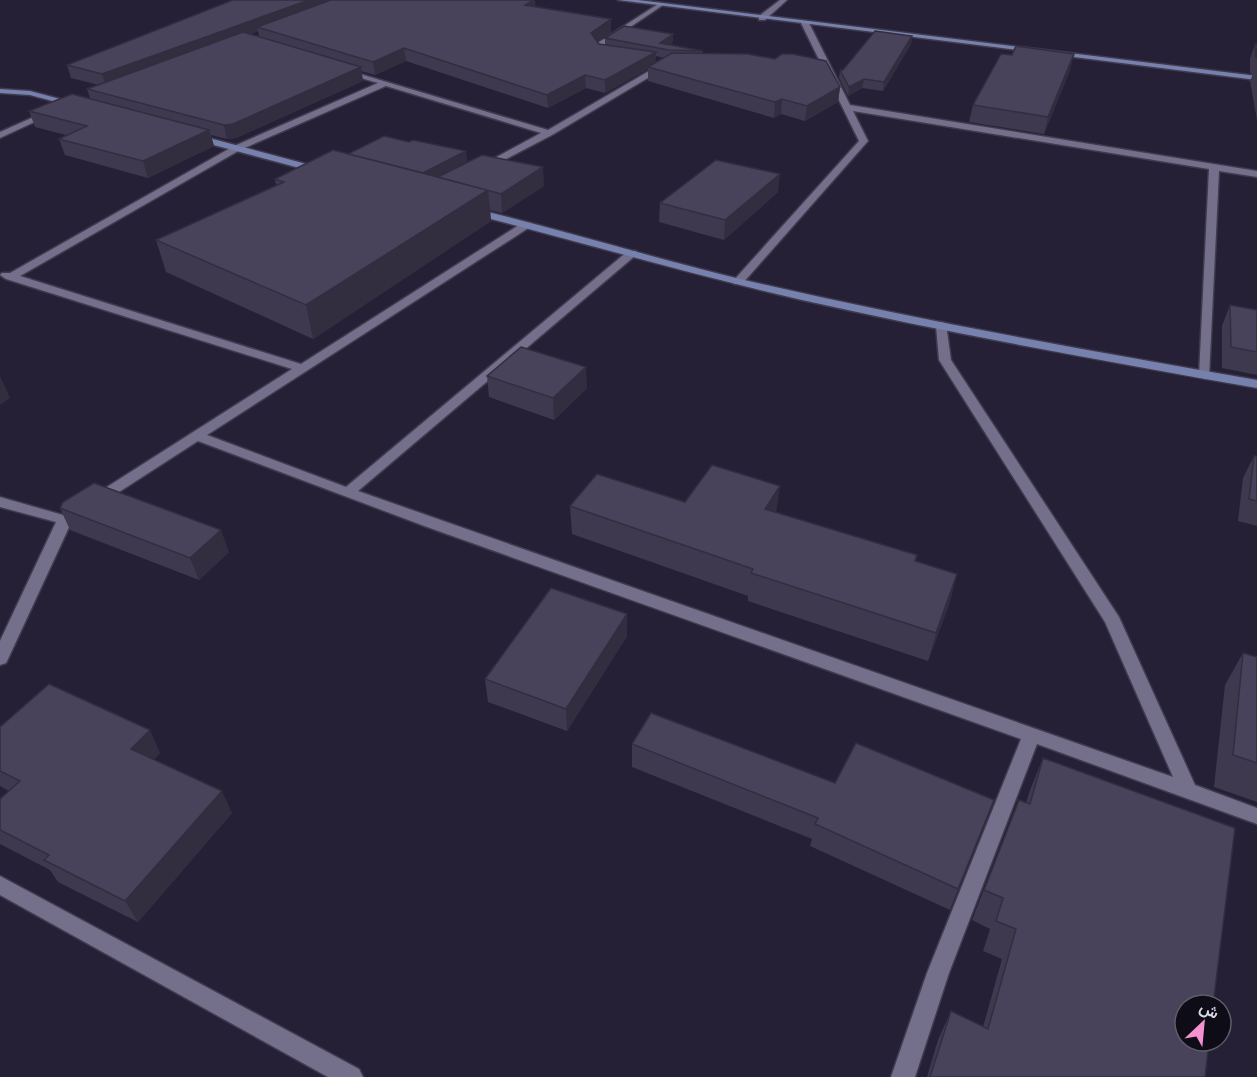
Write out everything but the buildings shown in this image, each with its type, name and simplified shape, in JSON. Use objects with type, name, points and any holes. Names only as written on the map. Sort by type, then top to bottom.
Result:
[{"type":"street","points":[[621,0],[1257,78]]},
{"type":"street","points":[[762,18],[784,0]]},
{"type":"street","points":[[614,54],[603,52],[597,46],[660,5]]},
{"type":"street","points":[[738,282],[864,141],[805,24]]},
{"type":"street","points":[[477,171],[549,133],[669,63],[658,61]]},
{"type":"street","points":[[813,65],[825,65]]},
{"type":"street","points":[[332,67],[549,133]]},
{"type":"street","points":[[5,275],[237,148],[385,83]]},
{"type":"street","points":[[0,91],[30,93],[80,103],[0,135]]},
{"type":"street","points":[[847,107],[1257,174]]},
{"type":"street","points":[[182,133],[337,175]]},
{"type":"street","points":[[1205,375],[1214,167]]},
{"type":"street","points":[[459,207],[738,282],[942,326],[1257,384]]},
{"type":"street","points":[[0,659],[64,520],[526,225]]},
{"type":"street","points":[[348,492],[632,253]]},
{"type":"street","points":[[5,275],[302,368]]},
{"type":"street","points":[[942,326],[945,360],[1113,621],[1188,790]]},
{"type":"street","points":[[197,436],[432,524],[1257,816]]},
{"type":"street","points":[[0,502],[64,520]]},
{"type":"street","points":[[903,1077],[938,973],[1031,736]]},
{"type":"street","points":[[0,885],[351,1077]]}]
